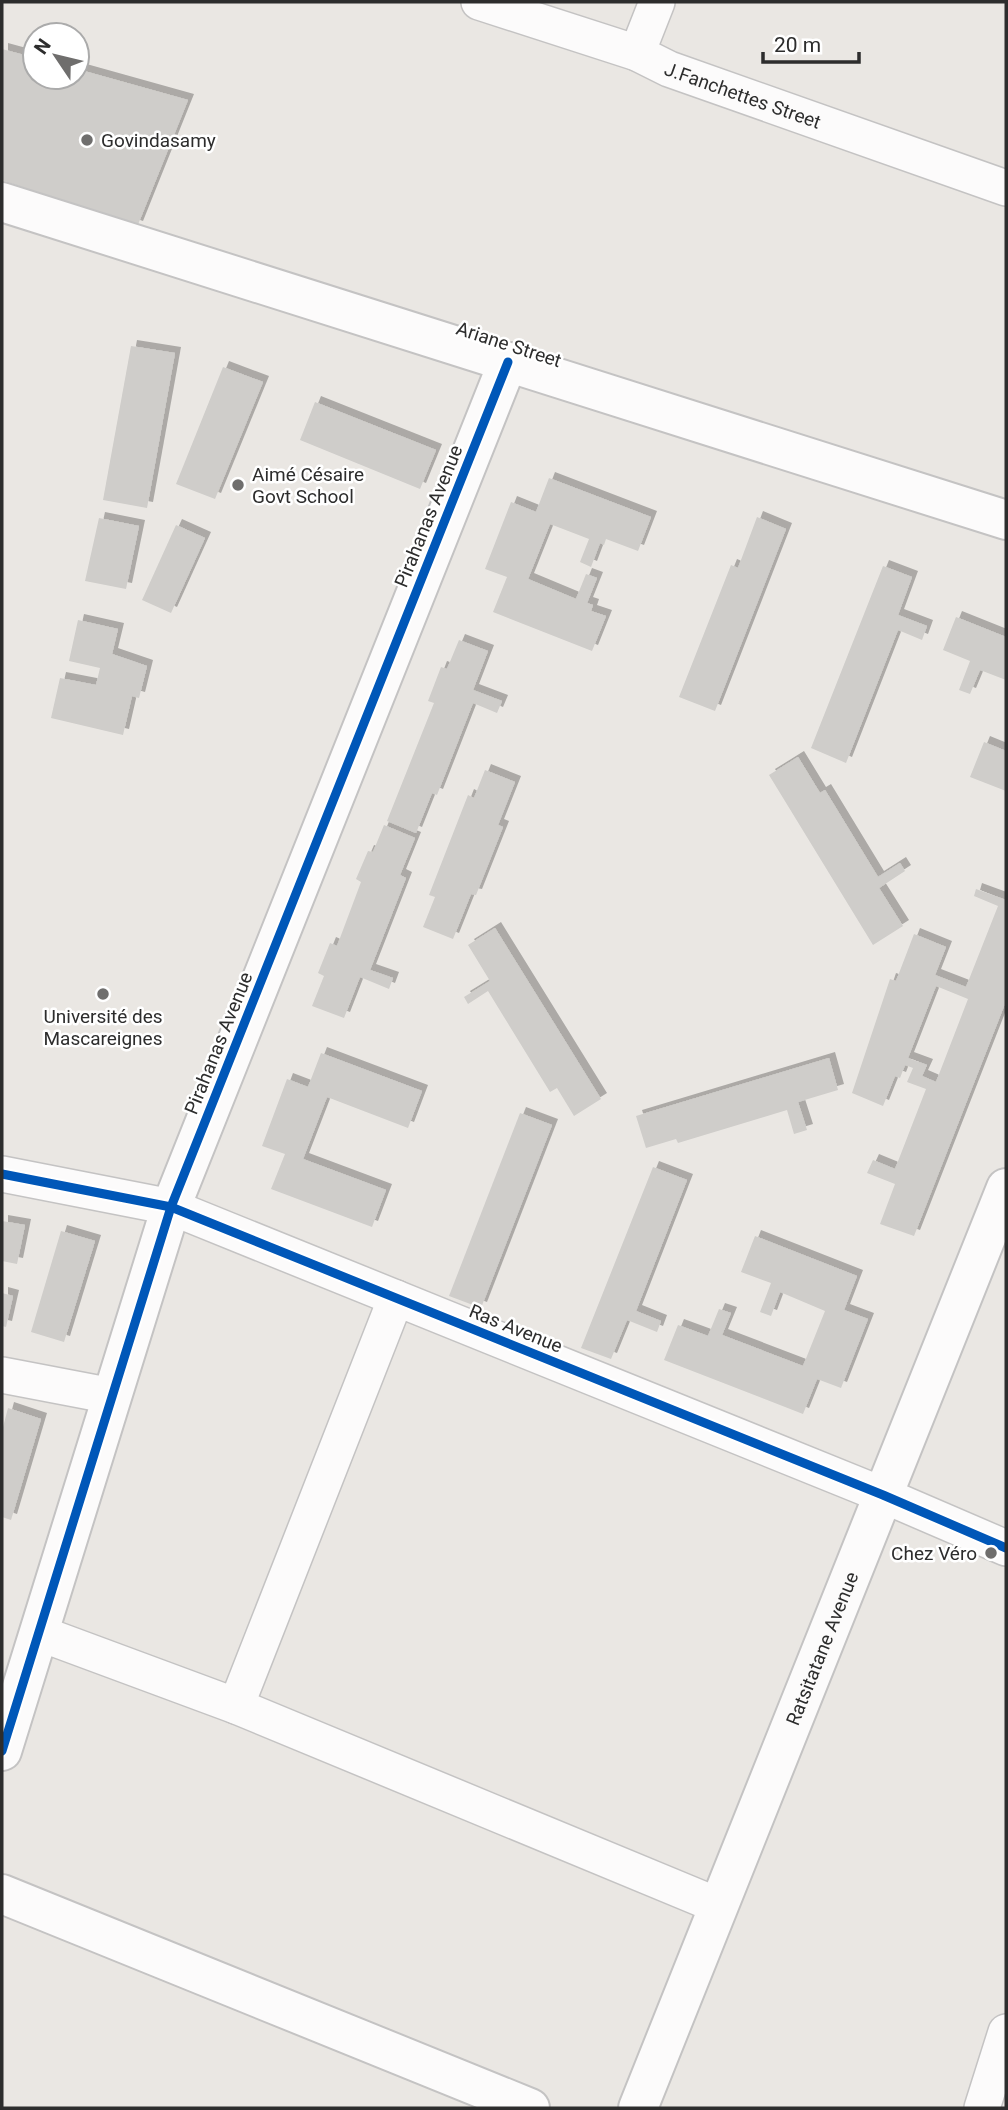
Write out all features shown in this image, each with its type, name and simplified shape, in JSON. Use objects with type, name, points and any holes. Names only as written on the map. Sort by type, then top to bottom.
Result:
[{"type":"street","name":"J.Fanchettes Street","points":[[478,2],[637,53],[669,69],[1006,188]]},
{"type":"street","points":[[637,53],[657,2]]},
{"type":"street","name":"Ariane Street","points":[[2,202],[1006,520]]},
{"type":"street","name":"Pirahanas Avenue","points":[[2,1751],[171,1207],[508,362]]},
{"type":"street","name":"Ras Avenue","points":[[2,1174],[171,1207],[884,1495],[1006,1548]]},
{"type":"street","name":"Ratsitatane Avenue","points":[[638,2108],[1006,1188]]},
{"type":"street","points":[[236,1706],[396,1298]]},
{"type":"street","points":[[2,1375],[112,1395]]},
{"type":"street","points":[[39,1633],[236,1706],[719,1906]]},
{"type":"street","points":[[2,1894],[530,2108]]},
{"type":"street","points":[[982,2108],[1006,2032]]},
{"type":"building","name":"Govindasamy","points":[[2,49],[21,54],[21,91],[91,91],[91,73],[188,100],[137,227],[2,180]]},
{"type":"building","points":[[131,346],[175,353],[147,508],[103,500]]},
{"type":"building","points":[[223,367],[263,382],[215,499],[176,484]]},
{"type":"building","points":[[315,402],[436,450],[420,489],[300,440]]},
{"type":"building","points":[[549,478],[651,517],[638,551],[606,539],[604,545],[600,543],[591,567],[580,562],[589,539],[550,524],[528,579],[576,599],[586,574],[597,578],[587,603],[593,605],[591,611],[606,616],[592,651],[493,612],[507,577],[485,569],[511,502],[536,512]]},
{"type":"building","points":[[757,517],[786,529],[715,711],[679,697],[731,565],[738,568]]},
{"type":"building","points":[[99,518],[139,526],[126,589],[85,581]]},
{"type":"building","points":[[176,525],[205,538],[171,613],[142,600]]},
{"type":"building","points":[[883,566],[912,577],[898,615],[927,626],[922,640],[898,630],[846,763],[811,748]]},
{"type":"building","points":[[956,617],[1006,637],[1006,680],[980,670],[970,694],[959,690],[970,661],[943,650]]},
{"type":"building","points":[[78,620],[118,629],[112,654],[147,666],[139,698],[132,696],[123,735],[51,718],[60,678],[96,685],[100,668],[69,661]]},
{"type":"building","points":[[459,640],[488,651],[473,690],[502,701],[497,713],[473,703],[437,795],[432,793],[416,833],[387,821],[434,703],[428,701],[441,667],[447,669]]},
{"type":"building","points":[[984,742],[1006,751],[1006,791],[970,777]]},
{"type":"building","points":[[798,757],[820,793],[825,790],[878,877],[900,863],[905,871],[879,888],[903,926],[873,945],[769,775]]},
{"type":"building","points":[[485,770],[515,782],[498,825],[503,827],[476,895],[471,894],[453,939],[423,927],[435,897],[429,895],[468,795],[474,798]]},
{"type":"building","points":[[384,825],[415,838],[400,875],[406,878],[370,970],[393,978],[389,989],[360,977],[344,1018],[312,1006],[324,976],[318,973],[330,943],[337,946],[361,882],[356,879],[368,851],[373,852]]},
{"type":"building","points":[[976,889],[1006,900],[1006,1001],[914,1236],[880,1224],[895,1184],[867,1173],[873,1160],[895,1169],[926,1089],[907,1082],[913,1068],[905,1065],[900,1078],[895,1076],[883,1106],[852,1093],[890,979],[896,981],[914,934],[946,947],[935,975],[966,987],[998,906],[974,896]],"holes":[[[936,986],[968,999],[936,1082],[922,1076],[927,1065],[908,1058]]]},
{"type":"building","points":[[495,928],[601,1099],[574,1116],[557,1088],[550,1092],[488,991],[468,1004],[464,997],[490,981],[468,945]]},
{"type":"building","points":[[321,1053],[422,1091],[408,1128],[327,1097],[303,1159],[386,1190],[372,1227],[271,1189],[285,1154],[262,1146],[287,1079],[308,1087]]},
{"type":"building","points":[[829,1058],[838,1090],[798,1102],[807,1130],[794,1134],[787,1110],[678,1143],[676,1139],[646,1148],[636,1116]]},
{"type":"building","points":[[520,1113],[552,1125],[481,1308],[449,1296]]},
{"type":"building","points":[[653,1167],[687,1180],[636,1311],[661,1321],[657,1332],[627,1320],[611,1359],[581,1348]]},
{"type":"building","points":[[2,1221],[25,1225],[17,1264],[2,1261]]},
{"type":"building","points":[[61,1231],[95,1241],[64,1342],[31,1332]]},
{"type":"building","points":[[755,1236],[857,1276],[844,1310],[868,1319],[841,1388],[817,1379],[803,1414],[664,1360],[678,1325],[708,1336],[719,1309],[731,1313],[722,1335],[803,1366],[825,1311],[780,1292],[771,1316],[760,1312],[771,1283],[741,1272]]},
{"type":"building","points":[[2,1293],[13,1296],[6,1327],[2,1326]]},
{"type":"building","points":[[8,1408],[41,1419],[11,1520],[2,1517],[2,1431]]},
{"type":"cycle path","points":[[2,1751],[171,1207],[508,362]]},
{"type":"cycle path","points":[[2,1174],[171,1207],[883,1495],[1006,1548]]},
{"type":"place","name":"Govindasamy","points":[[87,140]]},
{"type":"place","name":"Aimé Césaire Govt School","points":[[238,485]]},
{"type":"place","name":"Université des Mascareignes","points":[[103,994]]},
{"type":"place","name":"Chez Véro","points":[[991,1553]]}]
